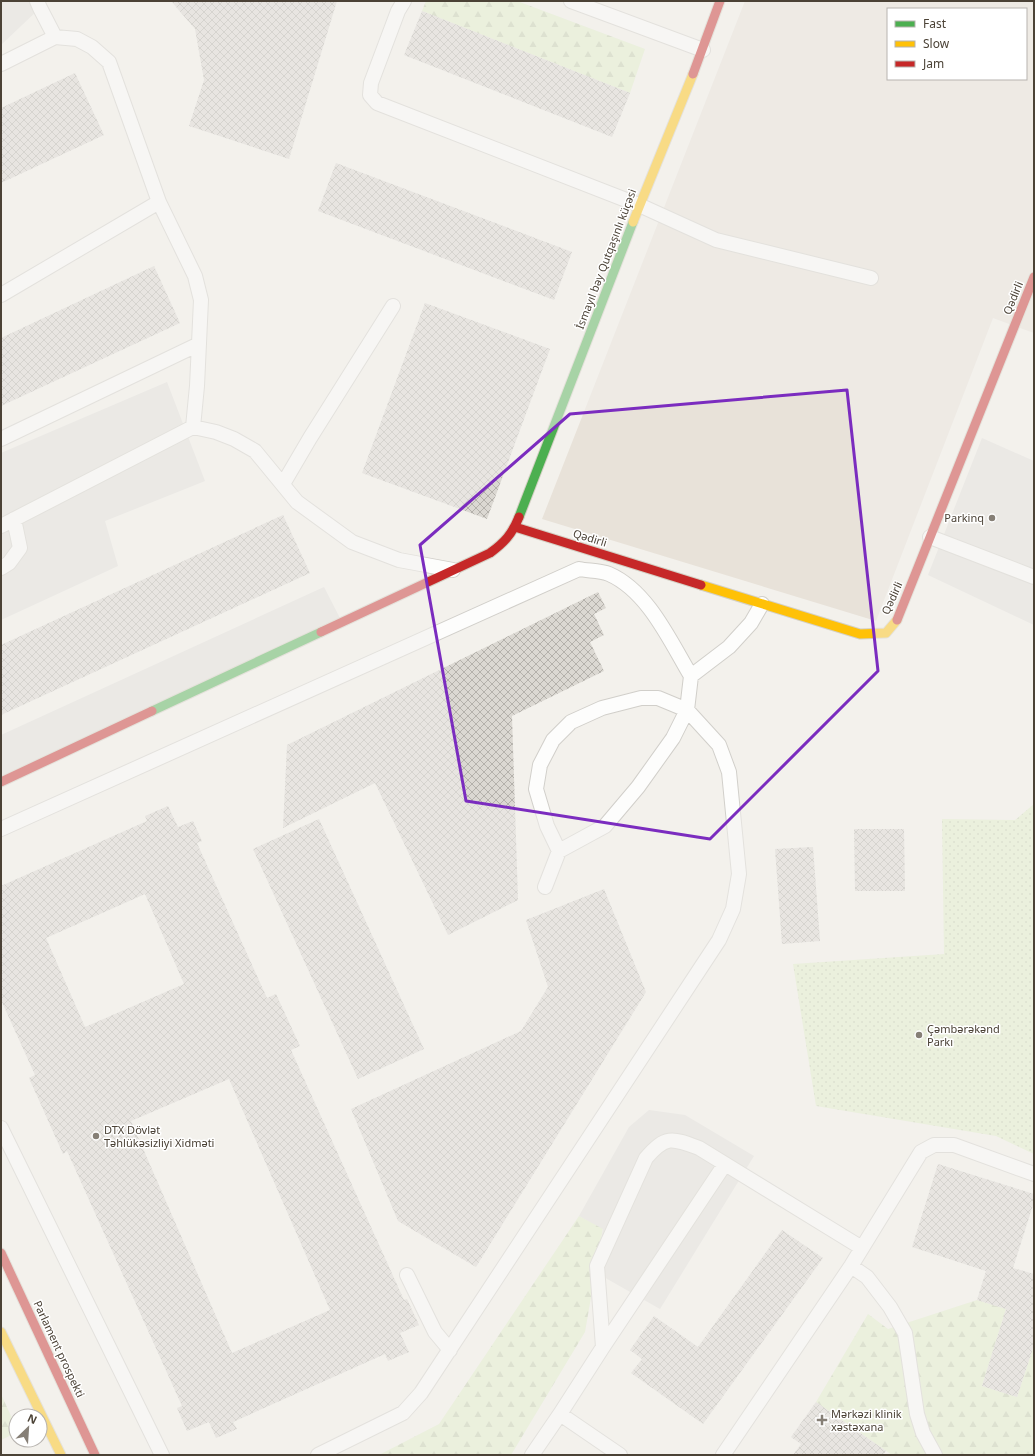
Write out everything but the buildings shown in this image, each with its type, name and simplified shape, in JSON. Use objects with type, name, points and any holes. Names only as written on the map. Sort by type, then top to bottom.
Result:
[{"type":"street","name":"İsmayıl bəy Qutqaşınlı küçəsi","points":[[1,782],[490,553],[505,542],[515,527],[639,205],[703,50],[720,1]]},
{"type":"street","name":"Qədirli","points":[[515,527],[860,634],[886,633],[897,620],[1034,277]]},
{"type":"street","name":"Parlament prospekti","points":[[1,1253],[95,1455]]},
{"type":"street","points":[[1,1332],[61,1455]]},
{"type":"lane","points":[[38,1],[55,37]]},
{"type":"lane","points":[[404,1],[398,11],[371,83],[370,95],[377,103],[639,205],[716,240],[871,278]]},
{"type":"lane","points":[[571,1],[703,50]]},
{"type":"lane","points":[[1,64],[55,37],[77,39],[92,47],[109,62],[159,202],[195,276],[201,300],[198,386],[193,427]]},
{"type":"lane","points":[[1,295],[159,202]]},
{"type":"lane","points":[[283,484],[310,438],[393,306]]},
{"type":"lane","points":[[1,439],[199,344]]},
{"type":"lane","points":[[1,526],[193,427],[216,432],[256,451],[297,502],[352,542],[399,560],[453,570]]},
{"type":"lane","points":[[1,568],[9,563],[20,548],[14,519]]},
{"type":"lane","points":[[930,537],[1034,577]]},
{"type":"lane","points":[[1,829],[579,569],[608,574],[633,589],[656,618],[691,676],[687,710],[673,738],[643,781],[604,826],[559,851],[544,887]]},
{"type":"lane","points":[[691,676],[729,648],[751,623],[762,604]]},
{"type":"lane","points":[[318,1455],[402,1413],[422,1393],[719,940],[733,909],[739,874],[730,772],[719,745],[687,710],[658,698],[641,698],[602,708],[571,722],[553,740],[540,765],[536,789],[547,826],[559,851]]},
{"type":"lane","points":[[1,1128],[162,1455]]},
{"type":"lane","points":[[603,1347],[597,1266],[646,1158],[656,1146],[666,1140],[680,1141],[699,1148],[862,1248]]},
{"type":"lane","points":[[723,1455],[851,1266],[921,1152],[934,1145],[954,1145],[1034,1174]]},
{"type":"lane","points":[[532,1455],[725,1164]]},
{"type":"lane","points":[[851,1266],[867,1277],[890,1307],[905,1333],[917,1414],[935,1455]]},
{"type":"lane","points":[[407,1275],[435,1332],[450,1350]]},
{"type":"lane","points":[[560,1414],[620,1455]]},
{"type":"highlighted area","points":[[847,390],[878,671],[710,839],[466,801],[420,545],[570,414]]},
{"type":"shaded area","points":[[1,1],[35,1],[40,8],[1,45]]},
{"type":"shaded area","points":[[745,1],[1034,1],[1034,333],[993,318],[876,621],[542,519]]},
{"type":"shaded area","points":[[167,382],[205,481],[105,521],[118,566],[1,620],[1,453]]},
{"type":"shaded area","name":"Parkinq","points":[[982,438],[1034,461],[1034,625],[928,575]]},
{"type":"shaded area","points":[[324,587],[342,622],[1,782],[1,735]]},
{"type":"shaded area","points":[[649,1110],[685,1115],[754,1156],[660,1309],[595,1272],[603,1229],[579,1216],[629,1127]]},
{"type":"green space","points":[[426,1],[517,1],[645,49],[630,93],[422,11]]},
{"type":"green space","name":"Çəmbərəkənd Parkı","points":[[1034,804],[1034,1154],[996,1136],[816,1106],[793,964],[944,954],[942,819],[1015,820]]},
{"type":"green space","points":[[579,1216],[603,1228],[585,1332],[511,1455],[379,1455],[439,1424]]},
{"type":"green space","points":[[977,1300],[1006,1309],[982,1386],[1017,1397],[1034,1345],[1034,1455],[892,1455],[816,1402],[868,1314],[888,1329]]},
{"type":"green space","points":[[1,1394],[8,1409],[8,1437],[1,1440]]},
{"type":"traffic: fast","points":[[519,517],[633,222]]},
{"type":"traffic: fast","points":[[152,711],[321,632]]},
{"type":"traffic: slow","points":[[633,222],[693,74]]},
{"type":"traffic: slow","points":[[701,585],[860,634],[886,633],[897,620]]},
{"type":"traffic: slow","points":[[1,1332],[61,1455]]},
{"type":"traffic: jam","points":[[693,74],[720,1]]},
{"type":"traffic: jam","points":[[897,620],[1034,277]]},
{"type":"traffic: jam","points":[[321,632],[490,553],[508,537],[519,517]]},
{"type":"traffic: jam","points":[[515,527],[701,585]]},
{"type":"traffic: jam","points":[[1,782],[152,711]]},
{"type":"traffic: jam","points":[[1,1253],[95,1455]]},
{"type":"place","name":"Parkinq","points":[[992,518]]},
{"type":"place","name":"Çəmbərəkənd Parkı","points":[[919,1035]]},
{"type":"place","name":"DTX Dövlət Təhlükəsizliyi Xidməti","points":[[96,1136]]},
{"type":"place","name":"Mərkəzi klinik xəstəxana","points":[[822,1420]]}]
